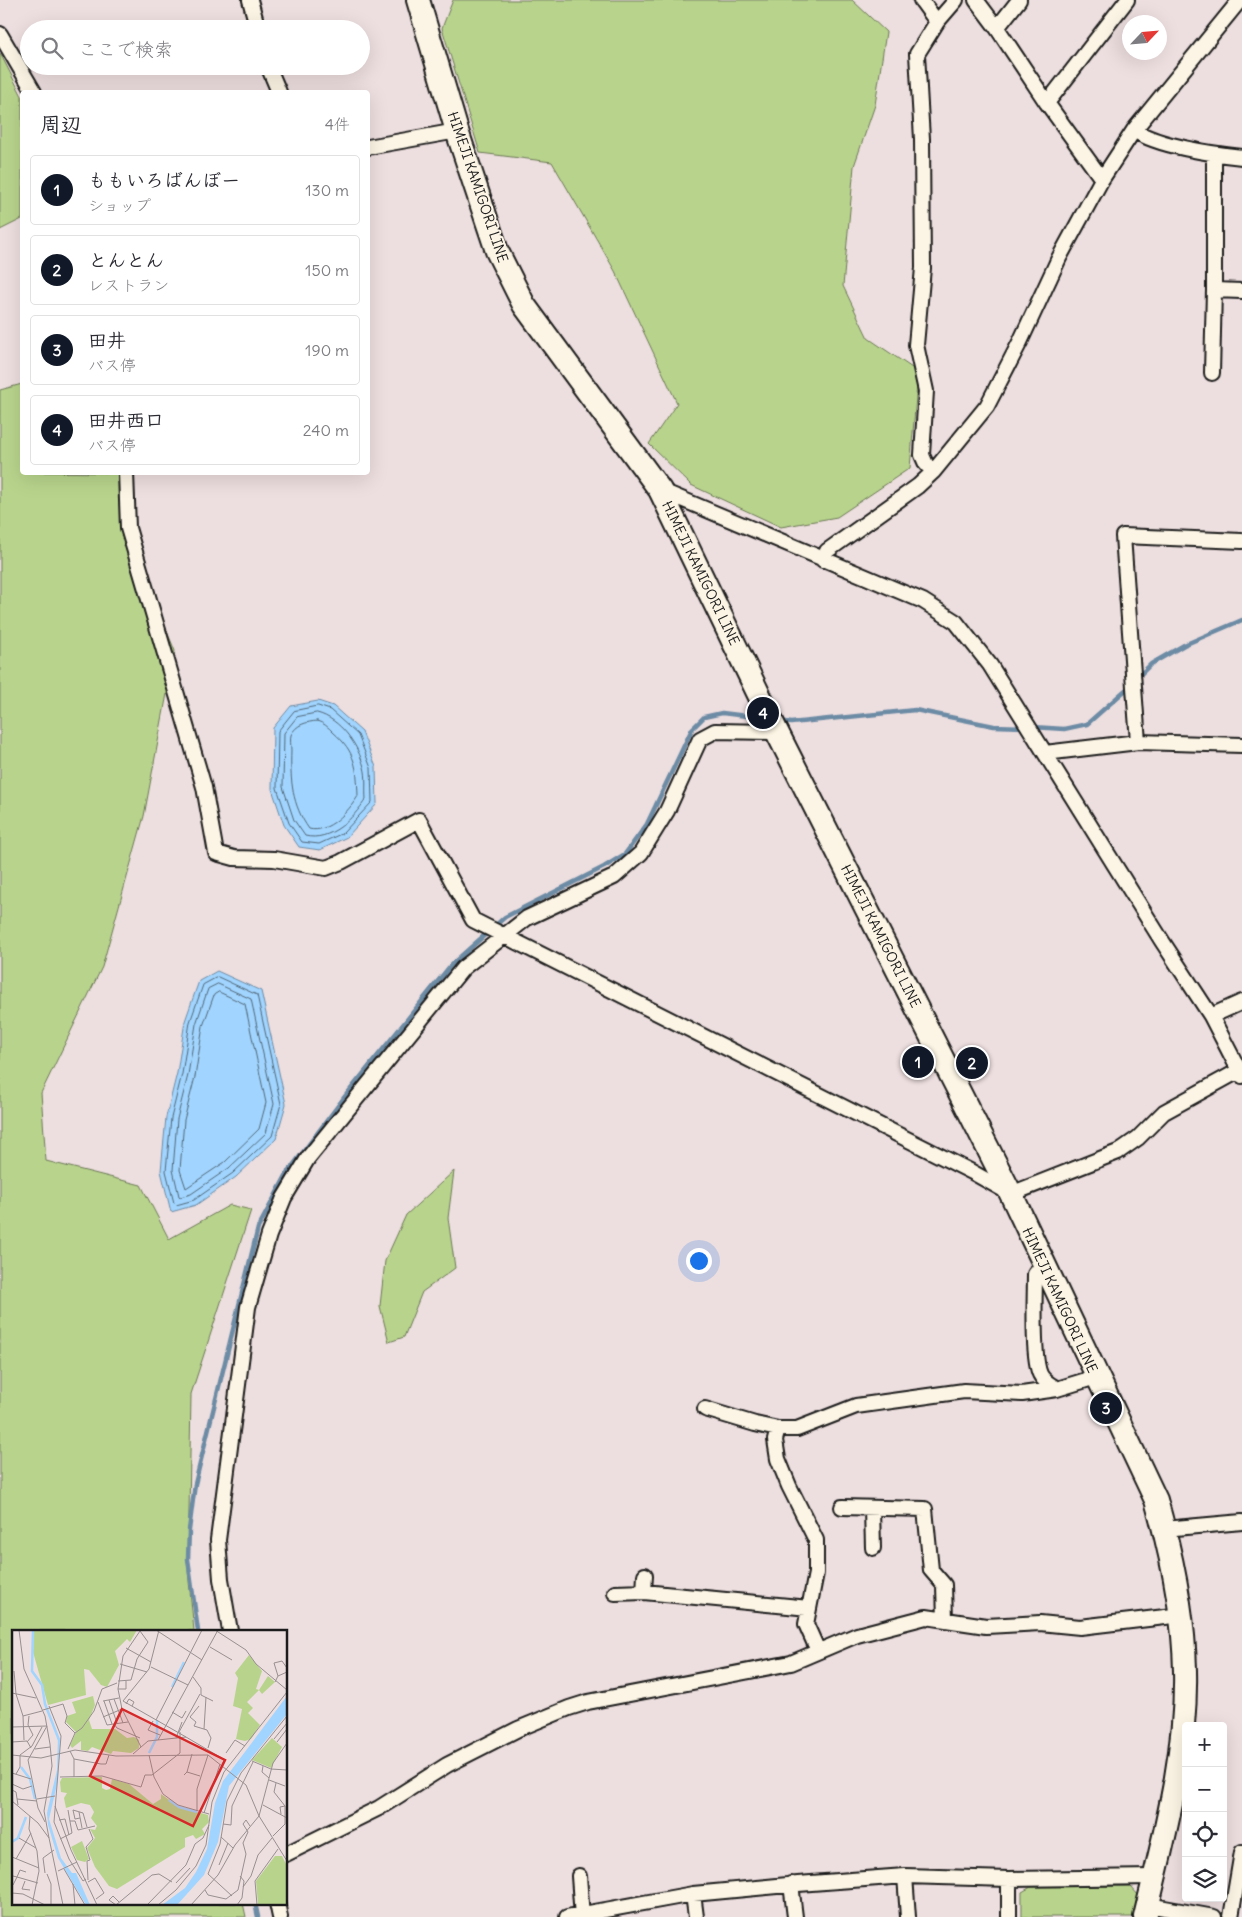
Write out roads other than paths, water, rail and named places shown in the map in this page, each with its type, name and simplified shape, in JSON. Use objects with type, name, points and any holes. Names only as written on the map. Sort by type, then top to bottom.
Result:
[{"type":"main road","name":"HIMEJI KAMIGORI LINE","points":[[418,0],[457,131],[497,251],[524,305],[660,490],[777,732],[1010,1194],[1156,1500],[1182,1615],[1186,1672],[1184,1717],[1176,1780],[1147,1911]]},
{"type":"street","points":[[250,0],[256,20]]},
{"type":"street","points":[[921,0],[937,22]]},
{"type":"street","points":[[933,472],[926,464],[922,455],[926,391],[916,345],[923,268],[922,139],[917,54],[937,22],[956,0]]},
{"type":"street","points":[[976,0],[1102,179]]},
{"type":"street","points":[[997,28],[1018,0]]},
{"type":"street","points":[[1047,103],[1128,0]]},
{"type":"street","points":[[823,560],[827,551],[918,486],[933,472],[987,406],[1020,342],[1059,258],[1102,179],[1134,130],[1240,0]]},
{"type":"street","points":[[0,34],[20,68]]},
{"type":"street","points":[[24,75],[33,90]]},
{"type":"street","points":[[272,75],[278,90]]},
{"type":"street","points":[[1134,130],[1145,137],[1214,154],[1242,157]]},
{"type":"street","points":[[370,147],[457,131]]},
{"type":"street","points":[[1212,373],[1214,154]]},
{"type":"street","points":[[1214,290],[1242,292]]},
{"type":"street","points":[[126,475],[128,528],[204,787],[216,853],[234,858],[274,859],[326,868],[341,862],[419,820],[473,920],[972,1172],[1010,1194],[1118,1152],[1138,1138],[1164,1112],[1241,1072],[1211,1016],[1162,941],[990,665],[956,622],[923,601],[660,490]]},
{"type":"street","points":[[1138,742],[1123,536],[1242,541]]},
{"type":"street","points":[[230,1630],[221,1578],[218,1540],[248,1307],[270,1235],[284,1198],[308,1158],[463,968],[527,918],[614,877],[641,853],[667,811],[700,739],[715,731],[777,732]]},
{"type":"street","points":[[1045,753],[1138,742],[1242,745]]},
{"type":"street","points":[[1211,1016],[1242,1002]]},
{"type":"street","points":[[1044,1264],[1035,1274],[1036,1357],[1040,1374],[1046,1383],[1057,1389]]},
{"type":"street","points":[[705,1409],[755,1424],[798,1429],[856,1406],[964,1391],[1022,1394],[1057,1389],[1096,1377]]},
{"type":"street","points":[[778,1428],[775,1440],[778,1459],[789,1486],[816,1540],[816,1573],[806,1624],[818,1652]]},
{"type":"street","points":[[842,1508],[925,1509],[931,1570],[944,1585],[945,1620]]},
{"type":"street","points":[[872,1508],[873,1548]]},
{"type":"street","points":[[1164,1529],[1242,1522]]},
{"type":"street","points":[[644,1592],[645,1575]]},
{"type":"street","points":[[615,1593],[644,1592],[809,1608]]},
{"type":"street","points":[[288,1853],[379,1808],[446,1765],[518,1729],[588,1702],[792,1663],[858,1635],[926,1617],[986,1626],[1031,1623],[1080,1628],[1182,1615]]},
{"type":"street","points":[[1231,1917],[1242,1852]]},
{"type":"street","points":[[579,1876],[582,1916]]},
{"type":"street","points":[[567,1917],[582,1916],[693,1894],[791,1884],[905,1876],[1009,1879],[1154,1876]]},
{"type":"street","points":[[905,1876],[908,1917]]},
{"type":"street","points":[[1009,1879],[1009,1917]]},
{"type":"street","points":[[791,1884],[795,1917]]},
{"type":"street","points":[[693,1894],[696,1917]]},
{"type":"street","points":[[277,1904],[280,1917]]},
{"type":"street","points":[[1147,1911],[1214,1917]]},
{"type":"water","points":[[318,701],[333,706],[362,732],[376,767],[377,804],[347,837],[320,850],[299,847],[284,825],[272,789],[273,728],[291,706]]},
{"type":"water","points":[[217,971],[261,991],[286,1104],[276,1139],[236,1177],[196,1205],[171,1212],[161,1171],[166,1117],[177,1073],[185,1021],[199,981]]},
{"type":"waterway","points":[[1137,678],[1151,664],[1184,645],[1242,620]]},
{"type":"waterway","points":[[1033,727],[1064,729],[1087,724],[1130,686]]},
{"type":"waterway","points":[[781,721],[791,723],[915,710],[994,726],[1025,727]]},
{"type":"waterway","points":[[198,1630],[188,1559],[189,1530],[195,1484],[258,1228],[288,1172],[343,1099],[451,965],[505,917],[604,867],[625,854],[647,824],[692,729],[704,717],[722,713],[763,718]]},
{"type":"waterway","points":[[255,1904],[258,1917]]},
{"type":"place","name":"田井西口","points":[[763,713]]},
{"type":"place","name":"ももいろばんぼー","points":[[918,1062]]},
{"type":"place","name":"とんとん","points":[[972,1063]]},
{"type":"place","name":"田井","points":[[1106,1408]]}]
